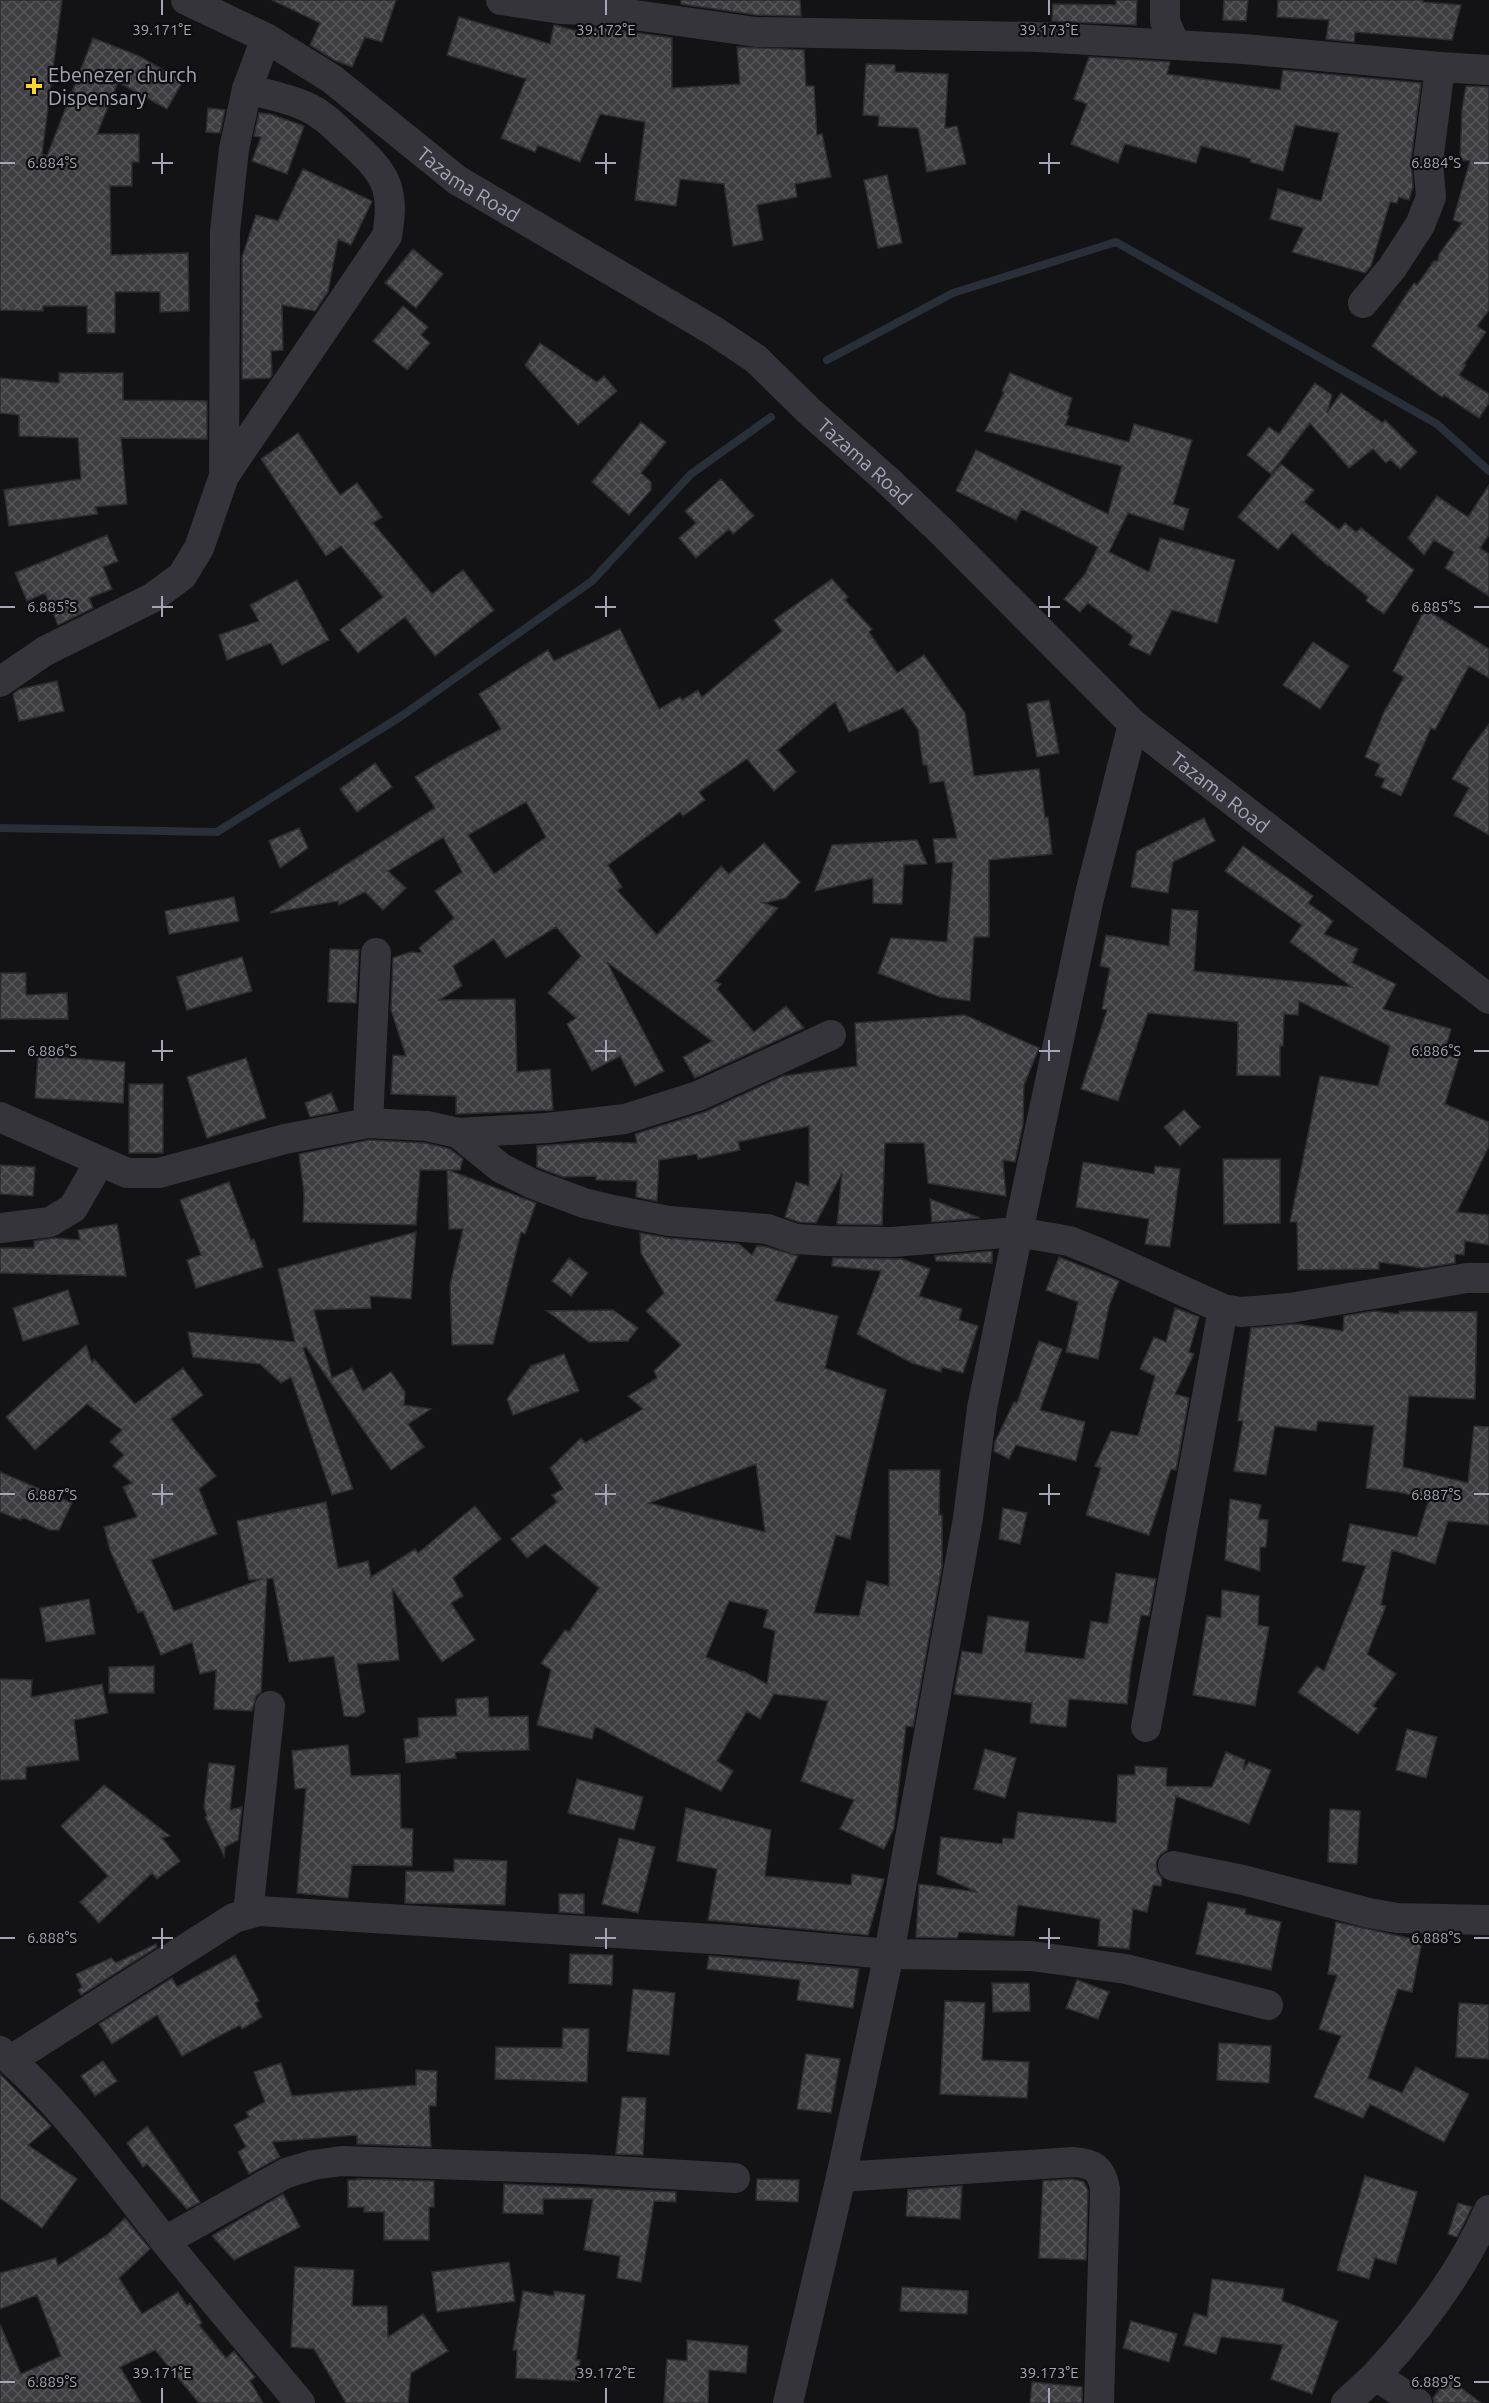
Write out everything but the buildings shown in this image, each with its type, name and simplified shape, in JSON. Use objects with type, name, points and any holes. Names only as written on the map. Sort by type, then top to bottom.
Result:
[{"type":"street","name":"Tazama Road","points":[[186,0],[266,38],[333,79],[457,180],[714,331],[756,359],[809,411],[941,531],[1133,724],[1489,999]]},
{"type":"street","points":[[501,0],[561,9],[606,11],[756,32],[1038,37],[1357,58],[1489,70]]},
{"type":"street","points":[[1165,0],[1165,21],[1175,45]]},
{"type":"street","points":[[224,476],[225,231],[234,149],[247,88],[266,38]]},
{"type":"street","points":[[1363,303],[1392,268],[1416,232],[1431,197],[1428,162],[1440,67]]},
{"type":"street","points":[[0,682],[45,651],[152,598],[182,576],[199,548],[224,476],[387,236],[392,211],[387,183],[375,164],[322,115],[303,105],[247,88]]},
{"type":"street","points":[[788,2403],[841,2177],[889,1954],[969,1518],[982,1408],[1018,1232],[1089,897],[1133,724]]},
{"type":"street","points":[[368,1123],[376,953]]},
{"type":"street","points":[[0,1117],[127,1173],[159,1173],[285,1139],[368,1123],[426,1126],[458,1133],[547,1128],[625,1119],[698,1096],[831,1035]]},
{"type":"street","points":[[458,1133],[501,1168],[533,1184],[584,1203],[669,1221],[767,1229],[796,1239],[892,1242],[1018,1232],[1069,1241],[1099,1252],[1223,1309],[1241,1312],[1290,1308],[1467,1278],[1489,1278]]},
{"type":"street","points":[[0,1227],[50,1222],[73,1208],[100,1161]]},
{"type":"street","points":[[1146,1727],[1223,1309]]},
{"type":"street","points":[[248,1913],[270,1706]]},
{"type":"street","points":[[1173,1866],[1243,1880],[1369,1913],[1397,1918],[1489,1920]]},
{"type":"street","points":[[300,2403],[165,2241],[98,2155],[27,2074],[5,2055],[234,1918],[248,1913],[276,1911],[729,1940],[889,1954],[1042,1957],[1126,1969],[1268,2005]]},
{"type":"street","points":[[165,2241],[286,2173],[313,2165],[342,2161],[582,2169],[735,2178]]},
{"type":"street","points":[[841,2177],[1073,2162],[1094,2166],[1103,2175],[1105,2189],[1099,2403]]},
{"type":"street","points":[[1346,2403],[1376,2376],[1482,2246],[1489,2210]]},
{"type":"street","points":[[1376,2376],[1417,2403]]},
{"type":"waterway","points":[[827,360],[953,293],[1116,242],[1437,424],[1489,471]]},
{"type":"waterway","points":[[0,828],[217,832],[403,715],[592,581],[691,474],[771,417]]},
{"type":"place","name":"Ebenezer church Dispensary","points":[[34,86]]}]
